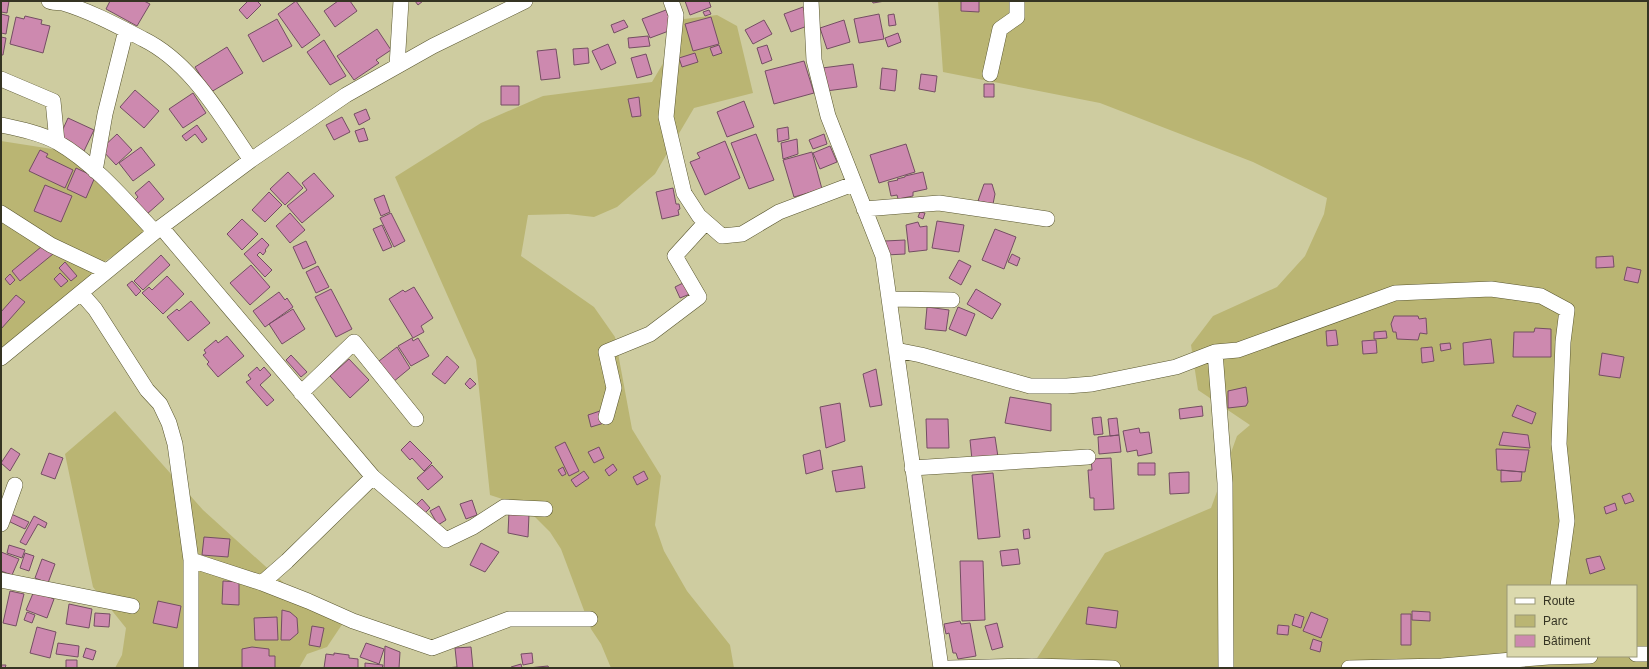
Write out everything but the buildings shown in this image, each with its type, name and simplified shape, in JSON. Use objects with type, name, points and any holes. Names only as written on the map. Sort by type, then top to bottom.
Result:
[{"type":"street","points":[[49,1],[61,3],[126,30],[166,52],[209,100],[251,160]]},
{"type":"street","points":[[397,66],[401,1]]},
{"type":"street","points":[[1,358],[158,230],[251,160],[346,95],[433,46],[525,1]]},
{"type":"street","points":[[671,1],[676,15],[666,117],[684,193],[699,216],[722,236],[742,234],[779,212],[853,184]]},
{"type":"street","points":[[811,1],[814,60],[828,116],[853,184],[883,256],[941,668]]},
{"type":"street","points":[[990,74],[1000,30],[1017,17],[1017,1]]},
{"type":"street","points":[[95,171],[105,114],[126,30]]},
{"type":"street","points":[[1,79],[53,101],[57,142]]},
{"type":"street","points":[[1,125],[23,130],[57,142],[95,171],[158,230],[301,393],[373,478],[446,540],[473,527],[504,507],[546,509]]},
{"type":"street","points":[[864,208],[939,203],[1047,219]]},
{"type":"street","points":[[1,213],[51,245],[106,271]]},
{"type":"street","points":[[606,417],[614,388],[606,352],[650,334],[699,297],[675,256],[706,222]]},
{"type":"street","points":[[896,350],[921,355],[1030,386],[1092,384],[1176,367],[1215,352],[1238,350],[1395,293],[1491,289],[1541,296],[1567,310],[1563,342],[1559,444],[1567,521],[1558,585]]},
{"type":"street","points":[[81,293],[95,309],[147,390],[160,404],[169,423],[175,444],[191,560],[191,668]]},
{"type":"street","points":[[890,299],[952,300]]},
{"type":"street","points":[[301,393],[354,342],[416,419]]},
{"type":"street","points":[[1215,352],[1225,483],[1226,668]]},
{"type":"street","points":[[912,468],[1088,457]]},
{"type":"street","points":[[262,583],[373,478]]},
{"type":"street","points":[[1,524],[15,485]]},
{"type":"street","points":[[191,560],[262,583],[353,621],[432,648],[509,620],[590,619]]},
{"type":"street","points":[[1,580],[132,606]]},
{"type":"street","points":[[1637,654],[1648,654]]},
{"type":"street","points":[[1350,668],[1444,667],[1548,657]]},
{"type":"street","points":[[950,668],[1113,668]]},
{"type":"green space","points":[[938,1],[1648,1],[1648,668],[950,668],[1032,666],[1105,553],[1211,508],[1237,436],[1250,425],[1198,390],[1191,345],[1213,316],[1277,287],[1305,256],[1324,214],[1327,198],[1253,162],[1100,103],[943,72]]},
{"type":"green space","points":[[717,15],[737,26],[753,93],[694,108],[655,174],[617,207],[594,217],[568,214],[528,215],[521,256],[594,307],[615,337],[632,429],[661,476],[655,525],[664,551],[687,591],[730,645],[734,668],[611,668],[601,644],[591,629],[561,549],[550,532],[524,506],[490,495],[476,360],[395,177],[481,123],[543,96],[652,82],[668,55],[684,19]]},
{"type":"green space","points":[[1,141],[65,151],[157,227],[96,267],[91,277],[1,353]]},
{"type":"green space","points":[[115,411],[203,510],[297,595],[345,620],[327,647],[307,654],[299,668],[115,668],[122,655],[126,628],[93,587],[65,454]]}]
